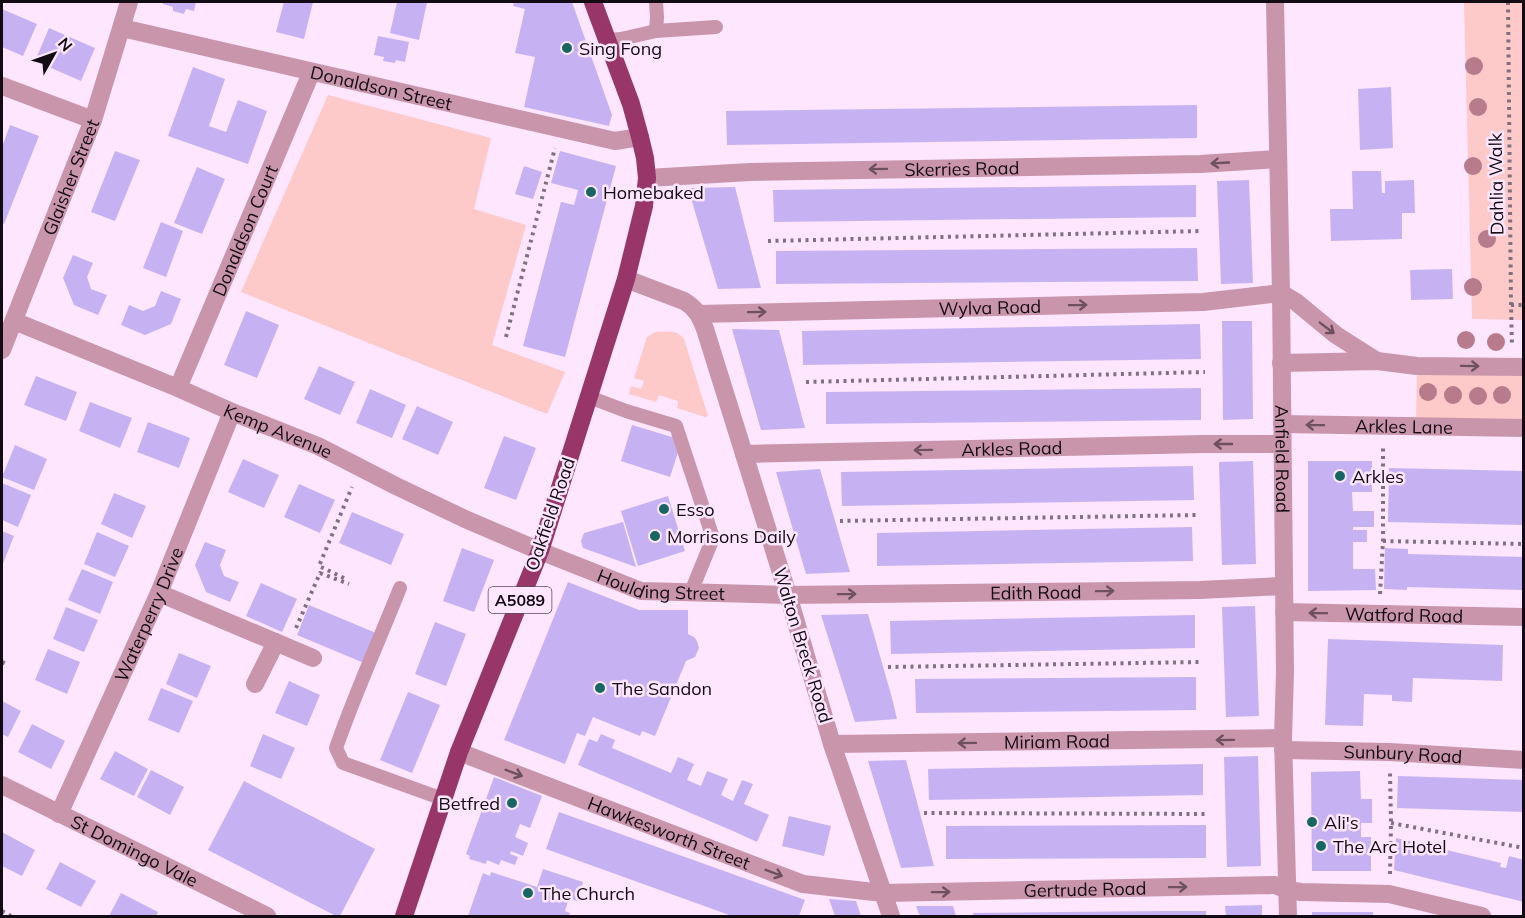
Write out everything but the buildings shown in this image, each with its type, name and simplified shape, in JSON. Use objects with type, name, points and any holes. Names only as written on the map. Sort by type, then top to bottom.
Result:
[{"type":"highway","name":"A5089","points":[[593,2],[631,104],[640,137]]},
{"type":"highway","name":"Oakfield Road","points":[[404,916],[459,752],[540,551],[626,279],[644,206],[647,178],[640,137]]},
{"type":"street","name":"Glaisher Street","points":[[3,344],[93,120],[129,2]]},
{"type":"street","name":"Anfield Road","points":[[1275,2],[1281,293],[1285,672],[1283,744],[1288,916]]},
{"type":"street","name":"Donaldson Street","points":[[122,28],[615,141],[640,137]]},
{"type":"street","name":"Donaldson Court","points":[[178,388],[311,73]]},
{"type":"street","points":[[2,86],[93,120]]},
{"type":"street","name":"Skerries Road","points":[[647,178],[750,172],[1188,164],[1278,159]]},
{"type":"street","points":[[626,279],[684,301],[699,314]]},
{"type":"street","points":[[1281,293],[1296,302],[1336,335],[1377,361]]},
{"type":"street","name":"Wylva Road","points":[[699,314],[1203,302],[1281,293]]},
{"type":"street","name":"Walton Breck Road","points":[[699,314],[711,344],[832,744],[891,916]]},
{"type":"street","name":"Kemp Avenue","points":[[14,321],[318,446],[465,519],[540,551]]},
{"type":"street","points":[[1281,363],[1377,361],[1417,366],[1518,367]]},
{"type":"street","name":"Waterperry Drive","points":[[59,814],[159,592],[232,412]]},
{"type":"street","name":"Arkles Lane","points":[[1282,424],[1524,428]]},
{"type":"street","name":"Arkles Road","points":[[744,454],[1281,444]]},
{"type":"street","name":"Houlding Street","points":[[540,551],[641,591],[788,595]]},
{"type":"street","name":"Edith Road","points":[[788,595],[1200,590],[1283,586]]},
{"type":"street","points":[[159,592],[313,658]]},
{"type":"street","name":"Watford Road","points":[[1284,612],[1524,617]]},
{"type":"street","points":[[255,684],[282,644]]},
{"type":"street","name":"Miriam Road","points":[[832,744],[1283,744]]},
{"type":"street","name":"Sunbury Road","points":[[1283,744],[1524,760]]},
{"type":"street","name":"Hawkesworth Street","points":[[459,752],[804,884],[883,893]]},
{"type":"street","name":"St Domingo Vale","points":[[2,785],[267,916]]},
{"type":"street","name":"Gertrude Road","points":[[883,893],[1275,885],[1301,892],[1389,894],[1482,916]]},
{"type":"lane","points":[[656,2],[656,31]]},
{"type":"lane","points":[[608,40],[656,31],[716,27]]},
{"type":"lane","points":[[589,398],[676,426],[713,538],[691,592]]},
{"type":"lane","points":[[400,588],[336,748],[343,763],[443,800]]},
{"type":"path","name":"Dahlia Walk","points":[[1508,2],[1511,305],[1518,367]]},
{"type":"path","points":[[506,336],[560,129]]},
{"type":"path","points":[[768,241],[1201,231]]},
{"type":"path","points":[[1511,305],[1524,305]]},
{"type":"path","points":[[806,382],[1205,372]]},
{"type":"path","points":[[1379,614],[1383,541],[1383,426]]},
{"type":"path","points":[[344,578],[319,566],[361,468]]},
{"type":"path","points":[[840,521],[1197,515]]},
{"type":"path","points":[[1383,541],[1524,544]]},
{"type":"path","points":[[282,644],[320,573],[349,584]]},
{"type":"path","points":[[888,667],[1200,662]]},
{"type":"path","points":[[1389,752],[1391,823],[1389,894]]},
{"type":"path","points":[[924,813],[1207,814]]},
{"type":"path","points":[[1391,823],[1524,848]]},
{"type":"path","points":[[2,911],[11,916]]},
{"type":"shaded area","points":[[1464,2],[1523,2],[1523,320],[1472,319]]},
{"type":"shaded area","points":[[328,95],[491,138],[474,209],[526,225],[492,345],[565,372],[547,414],[241,292]]},
{"type":"shaded area","points":[[655,332],[675,332],[684,339],[708,416],[677,408],[678,401],[659,395],[656,402],[629,394],[631,386],[641,389],[644,381],[634,378],[647,337]]},
{"type":"shaded area","points":[[1417,366],[1523,367],[1523,428],[1416,426]]},
{"type":"place","name":"Sing Fong","points":[[567,48]]},
{"type":"place","name":"Homebaked","points":[[591,192]]},
{"type":"place","name":"Arkles","points":[[1340,476]]},
{"type":"place","name":"Esso","points":[[664,509]]},
{"type":"place","name":"Morrisons Daily","points":[[655,536]]},
{"type":"place","name":"The Sandon","points":[[600,688]]},
{"type":"place","name":"Betfred","points":[[512,803]]},
{"type":"place","name":"Ali's","points":[[1312,822]]},
{"type":"place","name":"The Arc Hotel","points":[[1321,846]]},
{"type":"place","name":"The Church","points":[[528,893]]}]
